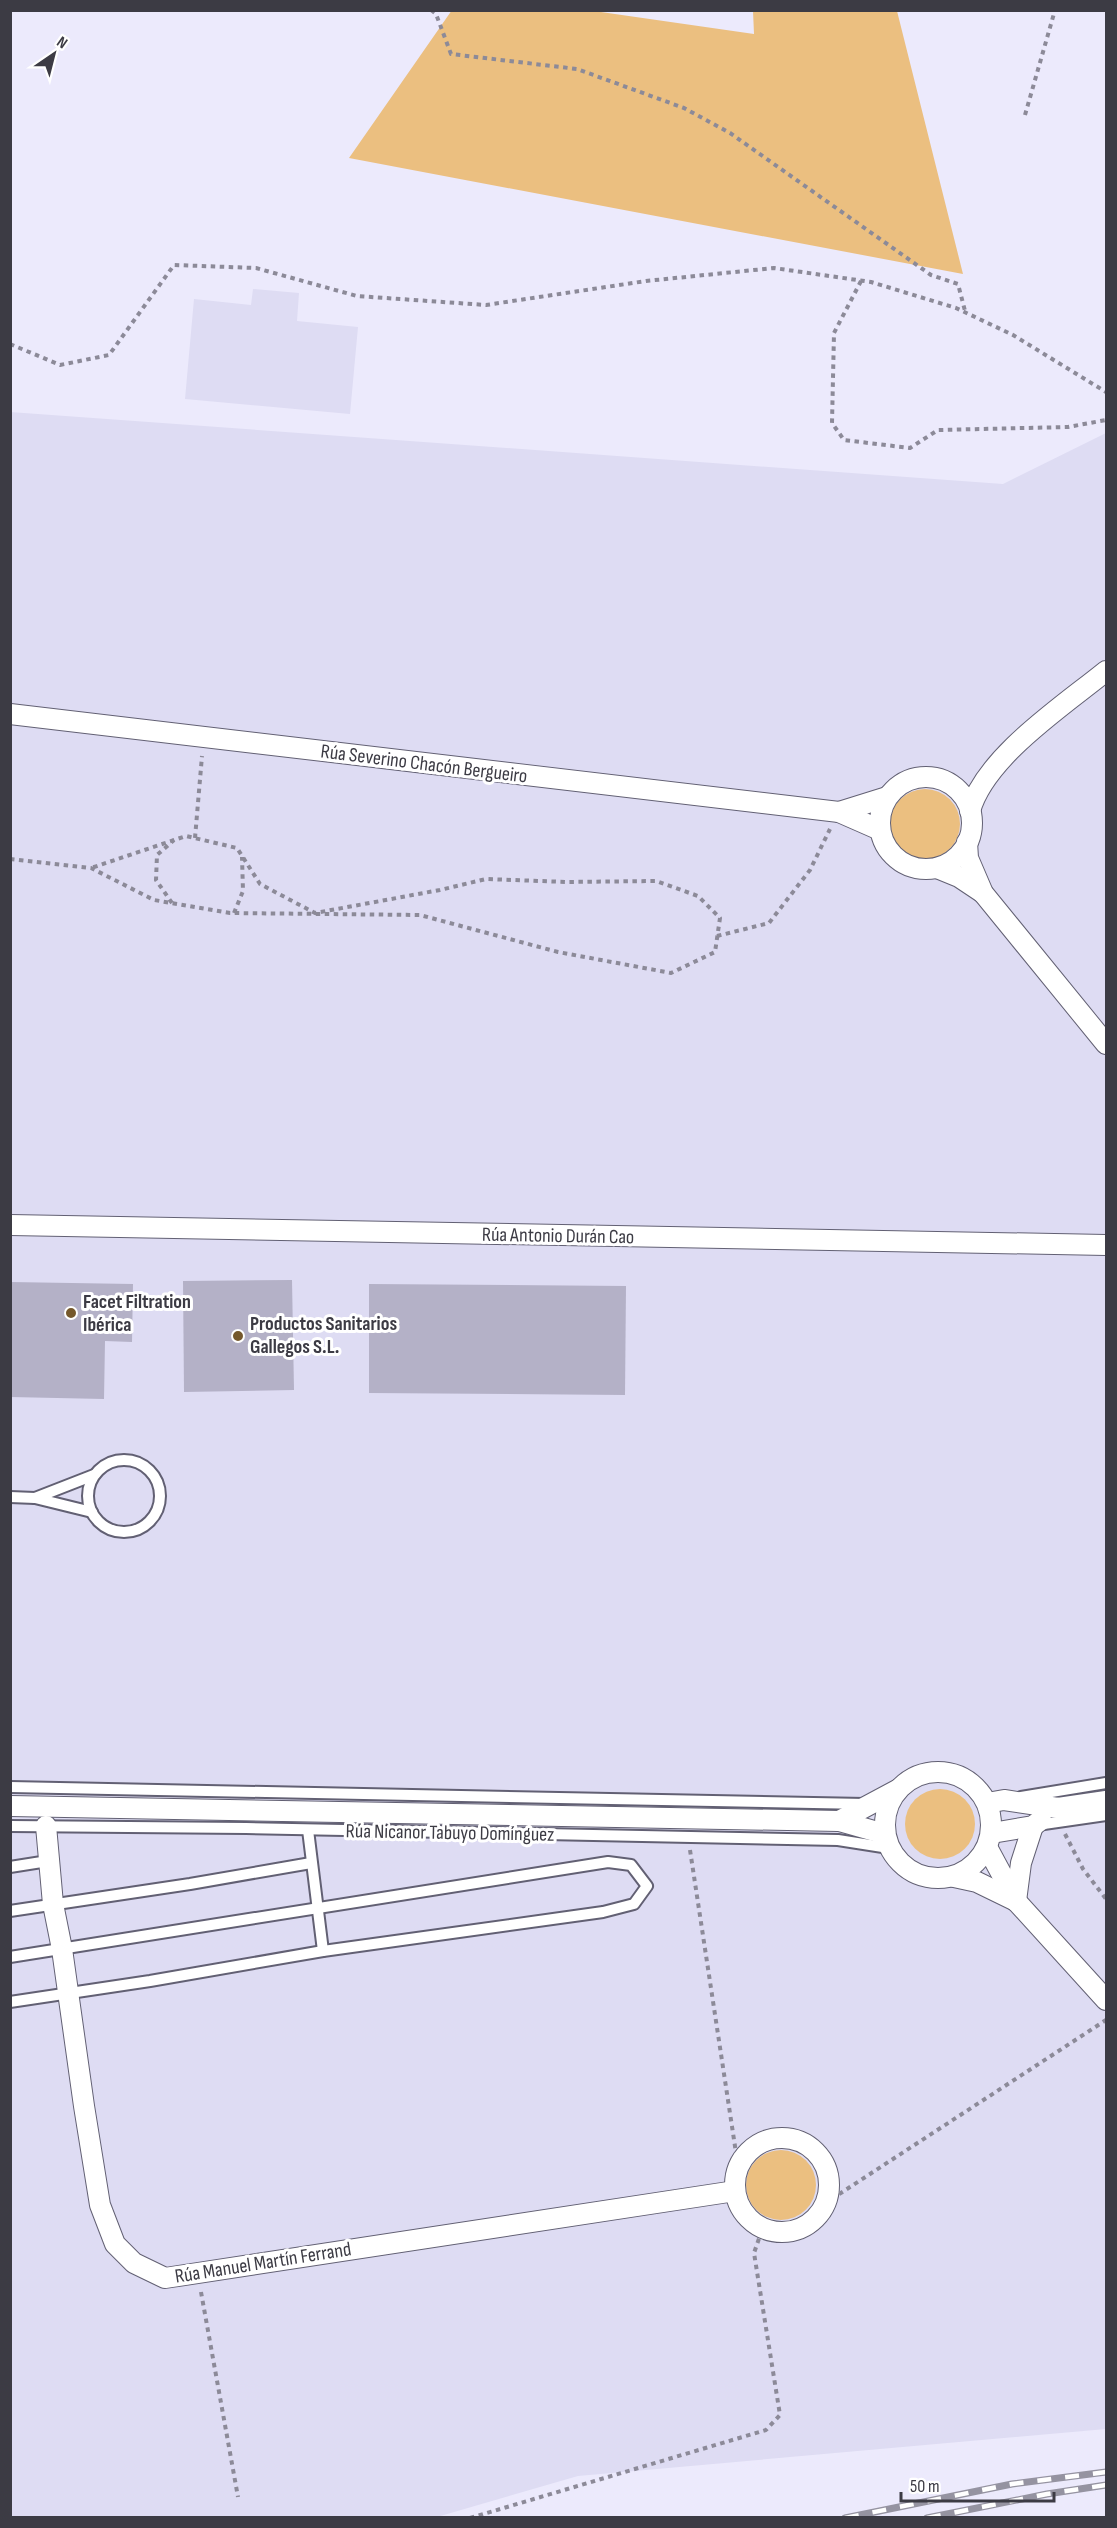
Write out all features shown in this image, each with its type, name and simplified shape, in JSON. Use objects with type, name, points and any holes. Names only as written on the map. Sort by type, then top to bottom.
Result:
[{"type":"street","points":[[949,783],[960,782],[995,765],[1107,671]]},
{"type":"street","name":"Rúa Severino Chacón Bergueiro","points":[[10,714],[838,812],[880,830]]},
{"type":"street","points":[[995,765],[974,798],[970,811],[971,832],[968,842],[968,858],[983,893],[1107,1044]]},
{"type":"street","points":[[968,842],[955,858],[937,868],[922,869],[901,861],[885,845],[880,830],[882,808],[887,797],[903,783],[922,777],[936,778],[949,783],[959,791],[970,811]]},
{"type":"street","name":"Rúa Severino Chacón Bergueiro","points":[[838,812],[887,797]]},
{"type":"street","points":[[937,868],[959,877],[983,893]]},
{"type":"street","name":"Rúa Antonio Durán Cao","points":[[10,1225],[1107,1245]]},
{"type":"street","points":[[996,1801],[991,1817],[989,1840],[979,1860],[968,1870],[954,1877],[939,1879],[924,1877],[909,1871],[898,1861],[887,1841],[885,1818],[889,1803],[897,1790],[908,1780],[922,1774],[945,1773],[967,1780],[996,1801],[1059,1815]]},
{"type":"street","name":"Rúa Nicanor Tabuyo Domínguez","points":[[839,1821],[897,1790]]},
{"type":"street","points":[[989,1840],[1107,1801]]},
{"type":"street","name":"Rúa Nicanor Tabuyo Domínguez","points":[[10,1806],[839,1821],[887,1841]]},
{"type":"street","name":"Rúa Manuel Martín Ferrand","points":[[46,1826],[53,1904],[69,1993],[100,2205],[115,2244],[134,2263],[165,2278],[735,2191]]},
{"type":"street","points":[[1016,1901],[1021,1863],[1033,1826]]},
{"type":"street","points":[[989,1840],[1016,1901],[1107,2000]]},
{"type":"street","points":[[954,1877],[978,1882],[1016,1901]]},
{"type":"street","points":[[785,2138],[803,2142],[821,2159],[827,2172],[829,2188],[824,2204],[814,2219],[801,2228],[791,2231],[775,2231],[763,2227],[749,2218],[741,2207],[735,2191],[738,2166],[744,2156],[769,2139],[785,2138]]},
{"type":"lane","points":[[35,1498],[94,1475],[113,1462],[126,1460],[137,1462],[154,1475],[160,1486],[160,1503],[154,1518],[140,1529],[127,1533],[104,1526],[92,1512],[87,1490],[94,1475]]},
{"type":"lane","points":[[10,1497],[35,1498],[92,1512]]},
{"type":"lane","points":[[996,1801],[1107,1783]]},
{"type":"lane","name":"Rúa Nicanor Tabuyo Domínguez","points":[[10,1787],[872,1804]]},
{"type":"lane","points":[[1059,1815],[1107,1815]]},
{"type":"lane","name":"Rúa Nicanor Tabuyo Domínguez","points":[[10,1826],[887,1841]]},
{"type":"lane","points":[[308,1830],[323,1951]]},
{"type":"lane","points":[[10,1867],[48,1861]]},
{"type":"lane","points":[[10,1957],[608,1862],[631,1865],[647,1886],[634,1904],[603,1912],[323,1951],[10,2002]]},
{"type":"lane","points":[[10,1911],[311,1863]]},
{"type":"path","points":[[431,10],[436,14],[451,54],[577,69],[684,108],[730,133],[931,275],[958,284],[965,312]]},
{"type":"path","points":[[1025,115],[1055,10]]},
{"type":"path","points":[[10,344],[60,365],[109,355],[174,265],[256,268],[357,297],[486,305],[646,281],[774,268],[861,281],[965,312],[1013,335],[1107,392]]},
{"type":"path","points":[[861,281],[834,333],[832,423],[844,440],[910,448],[938,430],[1068,427],[1107,420]]},
{"type":"path","points":[[195,838],[204,737]]},
{"type":"path","points":[[717,936],[769,923],[810,870],[838,812]]},
{"type":"path","points":[[10,859],[91,868],[154,900],[234,913],[420,915],[558,952],[671,973],[715,952],[720,918],[698,896],[656,881],[566,882],[486,879],[440,890],[315,913],[260,884],[237,848],[186,836],[91,868]]},
{"type":"path","points":[[172,903],[156,880],[157,855],[175,839]]},
{"type":"path","points":[[234,913],[243,891],[242,856]]},
{"type":"path","points":[[1059,1815],[1076,1858],[1107,1899]]},
{"type":"path","points":[[688,1838],[738,2166]]},
{"type":"path","points":[[824,2204],[1107,2020]]},
{"type":"path","points":[[470,2517],[766,2430],[780,2415],[754,2253],[763,2227]]},
{"type":"path","points":[[198,2274],[238,2497]]},
{"type":"shaded area","points":[[452,10],[594,11],[754,34],[753,11],[897,11],[963,274],[349,158]]},
{"type":"shaded area","points":[[253,289],[299,293],[297,321],[358,327],[350,414],[185,399],[194,299],[251,305]]},
{"type":"shaded area","points":[[10,412],[1003,484],[1106,433],[1106,2429],[578,2476],[437,2517],[11,2517]]},
{"type":"shaded area","points":[[925,789],[938,792],[950,799],[957,811],[960,824],[957,837],[950,849],[938,856],[925,859],[912,856],[900,849],[893,837],[890,824],[893,811],[900,799],[912,792]]},
{"type":"shaded area","points":[[940,1789],[953,1792],[965,1799],[972,1811],[975,1824],[972,1837],[965,1849],[953,1856],[940,1859],[927,1856],[915,1849],[908,1837],[905,1824],[908,1811],[915,1799],[927,1792]]},
{"type":"shaded area","points":[[781,2150],[794,2153],[806,2160],[813,2172],[816,2185],[813,2198],[806,2210],[794,2217],[781,2220],[768,2217],[756,2210],[749,2198],[746,2185],[749,2172],[756,2160],[768,2153]]},
{"type":"building","name":"Productos Sanitarios Gallegos S.L.","points":[[292,1280],[294,1390],[184,1392],[183,1281]]},
{"type":"building","name":"Facet Filtration Ibérica","points":[[10,1282],[133,1284],[132,1342],[105,1341],[104,1399],[10,1397]]},
{"type":"building","points":[[369,1284],[626,1286],[625,1395],[369,1393]]},
{"type":"railway","points":[[845,2518],[1012,2484],[1106,2472]]},
{"type":"railway","points":[[927,2518],[1047,2494],[1106,2485]]},
{"type":"place","name":"Facet Filtration Ibérica","points":[[71,1313]]},
{"type":"place","name":"Productos Sanitarios Gallegos S.L.","points":[[238,1336]]}]
